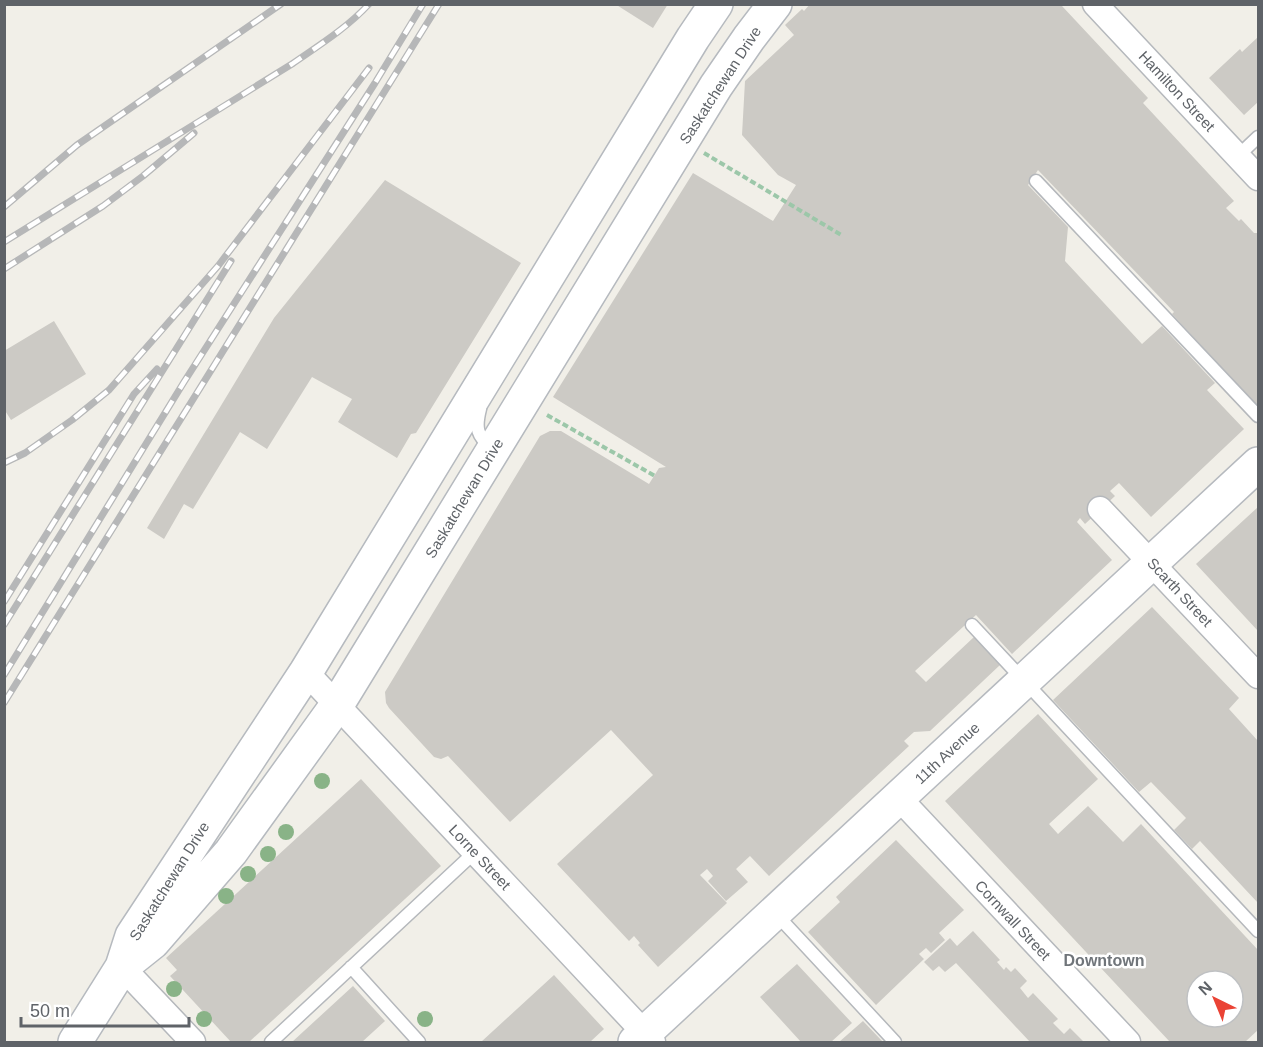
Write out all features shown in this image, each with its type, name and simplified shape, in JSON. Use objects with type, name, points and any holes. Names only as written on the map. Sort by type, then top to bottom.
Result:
[{"type":"main road","name":"Saskatchewan Drive","points":[[75,1042],[122,967],[132,936],[306,672],[716,4]]},
{"type":"main road","name":"Saskatchewan Drive","points":[[122,967],[153,942],[231,852],[337,705],[716,86],[775,4]]},
{"type":"main road","name":"11th Avenue","points":[[645,1040],[775,913],[1258,464]]},
{"type":"street","name":"Hamilton Street","points":[[1095,4],[1258,178]]},
{"type":"street","name":"Scarth Street","points":[[1100,509],[1258,676]]},
{"type":"street","name":"Lorne Street","points":[[306,672],[475,852],[645,1040]]},
{"type":"street","name":"Cornwall Street","points":[[899,798],[1128,1042]]},
{"type":"street","points":[[122,967],[193,1042]]},
{"type":"lane","points":[[1238,156],[1258,137]]},
{"type":"lane","points":[[1036,181],[1258,417]]},
{"type":"lane","points":[[488,373],[476,423],[479,435],[493,450]]},
{"type":"lane","points":[[972,625],[1258,930]]},
{"type":"lane","points":[[271,1042],[475,852]]},
{"type":"lane","points":[[775,913],[895,1042]]},
{"type":"lane","points":[[351,968],[419,1042]]},
{"type":"path","points":[[683,140],[843,236]]},
{"type":"path","points":[[523,402],[655,476]]},
{"type":"building","points":[[615,4],[668,4],[653,28]]},
{"type":"building","points":[[810,4],[1064,4],[1062,6],[1148,98],[1143,103],[1234,201],[1226,208],[1254,233],[1258,233],[1258,407],[1172,314],[1174,312],[1038,170],[1028,185],[1068,227],[1065,261],[1142,344],[1162,326],[1215,383],[1207,390],[1244,429],[1151,517],[1119,483],[1110,491],[1115,496],[1085,524],[1080,518],[1077,522],[1112,560],[1012,654],[976,615],[915,671],[926,682],[974,637],[1000,665],[930,731],[914,732],[904,741],[909,746],[769,876],[750,856],[736,869],[748,882],[726,901],[708,881],[713,876],[707,869],[700,875],[727,903],[658,967],[638,945],[640,943],[634,936],[629,941],[557,864],[653,775],[611,730],[510,822],[448,756],[441,759],[434,757],[389,708],[385,692],[540,436],[550,431],[561,431],[649,484],[659,468],[666,467],[553,397],[693,173],[773,221],[796,185],[778,175],[742,135],[745,81],[794,35],[785,25]]},
{"type":"building","points":[[1258,37],[1258,102],[1244,115],[1209,78],[1240,49],[1242,52]]},
{"type":"building","points":[[385,180],[521,263],[416,433],[411,434],[397,458],[338,422],[352,399],[312,377],[267,449],[240,432],[193,509],[184,504],[164,539],[147,528],[274,318]]},
{"type":"building","points":[[54,321],[86,374],[11,420],[4,409],[4,351]]},
{"type":"building","points":[[1258,507],[1258,631],[1196,564]]},
{"type":"building","points":[[1152,607],[1239,698],[1229,709],[1258,741],[1258,903],[1200,841],[1192,849],[1174,830],[1186,818],[1151,782],[1139,792],[1053,700]]},
{"type":"building","points":[[1038,714],[1098,779],[1049,824],[1058,834],[1088,806],[1123,842],[1141,824],[1258,950],[1258,1030],[1245,1042],[1170,1042],[945,801]]},
{"type":"building","points":[[361,779],[441,866],[249,1042],[231,1042],[170,976],[177,970],[166,958]]},
{"type":"building","points":[[896,840],[964,910],[939,933],[945,940],[931,953],[926,948],[919,954],[924,959],[876,1005],[808,932],[840,902],[836,897]]},
{"type":"building","points":[[973,931],[1000,960],[997,962],[1004,970],[1006,967],[1011,972],[1015,968],[1027,981],[1020,988],[1028,998],[1033,993],[1058,1019],[1053,1023],[1064,1034],[1070,1028],[1084,1042],[1030,1042],[956,963],[945,972],[939,966],[933,971],[924,962],[950,938],[957,946]]},
{"type":"building","points":[[797,964],[852,1023],[831,1042],[801,1042],[760,997]]},
{"type":"building","points":[[554,975],[604,1029],[590,1042],[481,1042]]},
{"type":"building","points":[[353,986],[385,1021],[362,1042],[292,1042]]},
{"type":"building","points":[[863,1021],[883,1042],[839,1042]]},
{"type":"railway","points":[[4,207],[77,145],[281,4]]},
{"type":"railway","points":[[4,242],[292,64],[342,29],[369,4]]},
{"type":"railway","points":[[4,675],[184,382],[423,4]]},
{"type":"railway","points":[[4,703],[439,4]]},
{"type":"railway","points":[[4,463],[25,453],[72,420],[109,390],[218,266],[369,68]]},
{"type":"railway","points":[[4,269],[103,206],[194,133]]},
{"type":"railway","points":[[4,625],[231,261]]},
{"type":"railway","points":[[4,602],[134,394],[157,369]]},
{"type":"district","name":"Downtown","points":[[1104,960]]}]
